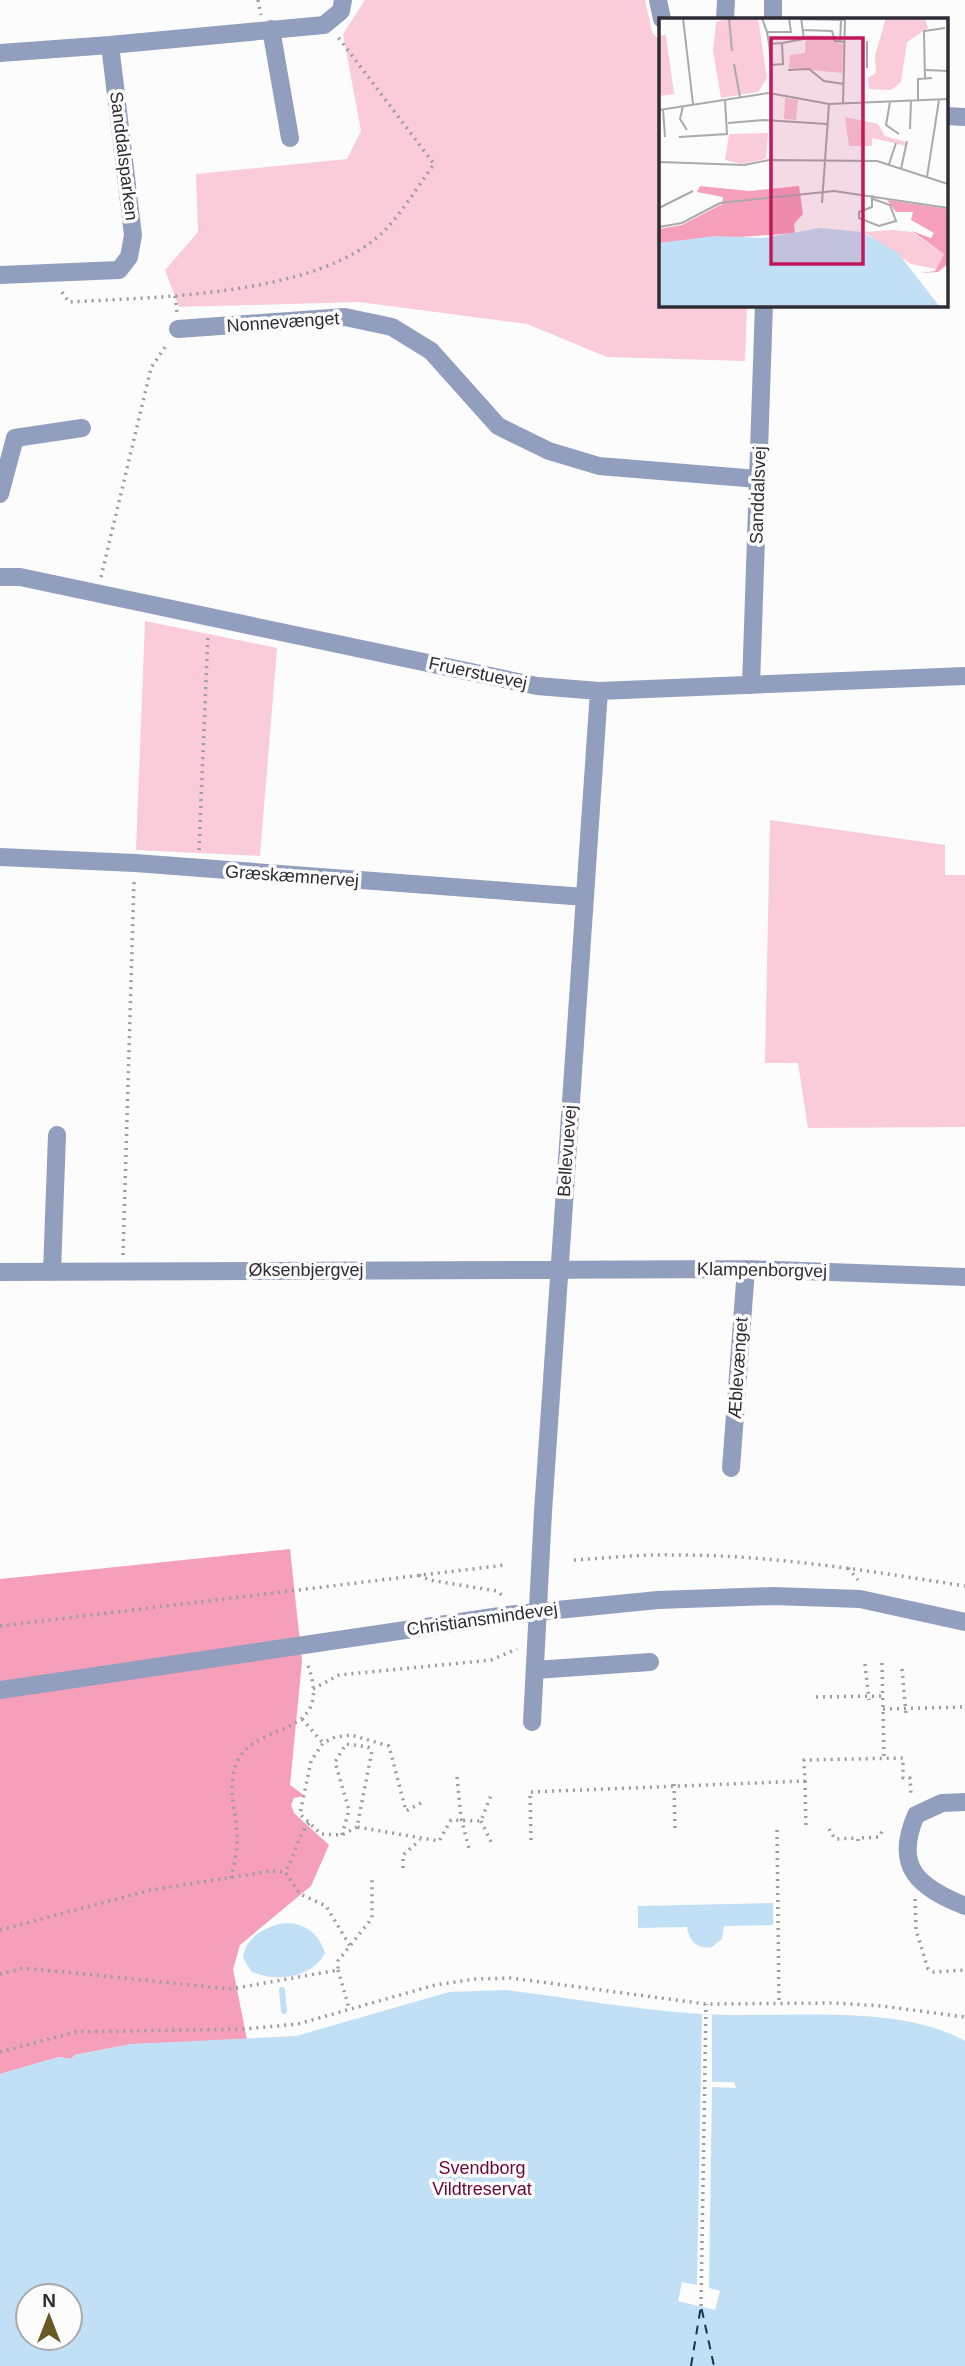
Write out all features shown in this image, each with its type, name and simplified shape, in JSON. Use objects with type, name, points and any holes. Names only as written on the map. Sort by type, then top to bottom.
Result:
[{"type":"street","points":[[0,53],[324,25],[341,11],[343,0]]},
{"type":"street","points":[[658,0],[662,18]]},
{"type":"street","points":[[725,18],[726,0]]},
{"type":"street","points":[[773,0],[773,18]]},
{"type":"street","points":[[271,29],[290,138]]},
{"type":"street","name":"Sanddalsparken","points":[[0,275],[119,270],[129,257],[134,235],[110,45]]},
{"type":"street","name":"Sanddalsvej","points":[[751,685],[764,306]]},
{"type":"street","name":"Nonnevænget","points":[[178,328],[345,317],[392,327],[430,351],[498,426],[549,452],[599,466],[758,479]]},
{"type":"street","points":[[0,494],[15,438],[82,428]]},
{"type":"street","name":"Fruerstuevej","points":[[0,577],[20,578],[97,593],[537,685],[599,691],[965,676]]},
{"type":"street","name":"Bellevuevej","points":[[533,1722],[537,1611],[599,691]]},
{"type":"street","name":"Græskæmnervej","points":[[0,857],[135,863],[585,897]]},
{"type":"street","points":[[52,1272],[57,1135]]},
{"type":"street","name":"Øksenbjergvej","points":[[0,1272],[559,1268]]},
{"type":"street","name":"Klampenborgvej","points":[[559,1268],[746,1269],[965,1277]]},
{"type":"street","name":"Æblevænget","points":[[731,1468],[746,1269]]},
{"type":"street","name":"Christiansmindevej","points":[[0,1690],[537,1611],[658,1600],[809,1597],[872,1601],[965,1622]]},
{"type":"street","points":[[535,1670],[650,1662]]},
{"type":"street","points":[[965,1802],[942,1803],[916,1815],[908,1842],[910,1868],[920,1883],[965,1906]]},
{"type":"path","points":[[49,273],[69,302],[175,296],[272,282],[347,257],[386,229],[434,163],[342,40],[324,25]]},
{"type":"path","points":[[97,593],[151,368],[178,328]]},
{"type":"path","points":[[198,869],[208,618]]},
{"type":"path","points":[[122,1271],[135,863]]},
{"type":"path","points":[[574,1560],[674,1555],[737,1556],[818,1563],[965,1586]]},
{"type":"path","points":[[0,1626],[505,1565]]},
{"type":"path","points":[[417,1574],[429,1580],[498,1591],[504,1595]]},
{"type":"path","points":[[313,1689],[339,1675],[491,1660],[536,1642]]},
{"type":"path","points":[[231,1878],[237,1836],[231,1800],[238,1760],[253,1743],[286,1730],[302,1719],[310,1706],[313,1689],[310,1672],[298,1646]]},
{"type":"path","points":[[882,1663],[884,1758]]},
{"type":"path","points":[[865,1664],[869,1698]]},
{"type":"path","points":[[902,1669],[903,1703],[906,1711]]},
{"type":"path","points":[[816,1697],[883,1696]]},
{"type":"path","points":[[883,1709],[906,1711],[965,1707]]},
{"type":"path","points":[[302,1719],[323,1743]]},
{"type":"path","points":[[423,1802],[406,1811],[389,1746],[351,1735],[323,1743],[311,1761],[306,1797],[300,1811],[321,1834],[342,1835],[357,1827],[439,1841],[451,1819],[481,1821]]},
{"type":"path","points":[[342,1835],[349,1810],[335,1762],[346,1744],[368,1747],[372,1751],[357,1827]]},
{"type":"path","points":[[806,1830],[804,1760],[903,1758],[903,1778],[910,1778],[910,1794]]},
{"type":"path","points":[[457,1777],[461,1818],[470,1852]]},
{"type":"path","points":[[531,1840],[530,1792],[674,1784],[805,1782]]},
{"type":"path","points":[[674,1784],[675,1832]]},
{"type":"path","points":[[491,1795],[481,1821],[493,1846]]},
{"type":"path","points":[[285,1872],[295,1857],[300,1835],[309,1822]]},
{"type":"path","points":[[829,1829],[835,1839],[858,1839],[879,1837],[884,1828]]},
{"type":"path","points":[[777,1830],[779,2004]]},
{"type":"path","points":[[403,1868],[403,1855],[422,1839]]},
{"type":"path","points":[[0,1930],[151,1890],[271,1871],[285,1872]]},
{"type":"path","points":[[285,1872],[300,1894],[326,1906],[350,1946]]},
{"type":"path","points":[[349,2008],[338,1961],[372,1918],[372,1876]]},
{"type":"path","points":[[914,1911],[921,1954],[928,1969],[934,1972],[965,1970]]},
{"type":"path","points":[[0,1973],[24,1968],[231,1989],[338,1970]]},
{"type":"path","points":[[0,2052],[75,2032],[258,2028],[298,2024],[435,1984],[475,1979],[511,1979],[706,2004],[882,2006],[965,2017]]},
{"type":"path","points":[[701,2306],[706,2004]]},
{"type":"shaded area","points":[[365,0],[645,0],[652,32],[659,40],[659,306],[747,306],[745,361],[607,357],[527,324],[359,302],[179,307],[165,270],[198,232],[196,174],[347,159],[361,131],[343,34]]},
{"type":"shaded area","points":[[145,621],[277,648],[260,856],[136,850]]},
{"type":"shaded area","points":[[770,820],[945,845],[945,875],[965,875],[965,1127],[808,1128],[798,1063],[765,1063]]},
{"type":"shaded area","points":[[290,1549],[302,1661],[290,1785],[305,1796],[294,1798],[291,1805],[294,1813],[329,1845],[311,1886],[240,1945],[233,1969],[247,2040],[132,2044],[75,2055],[71,2059],[59,2057],[0,2074],[0,1579]]},
{"type":"water","points":[[773,1903],[773,1925],[724,1926],[722,1939],[712,1947],[698,1946],[687,1927],[638,1928],[638,1906]]},
{"type":"water","points":[[285,1923],[299,1925],[311,1931],[325,1953],[311,1968],[292,1976],[270,1977],[251,1971],[243,1958],[252,1938],[264,1930]]},
{"type":"water","name":"Svendborg Vildtreservat","points":[[506,1990],[702,2014],[872,2017],[906,2021],[937,2029],[965,2041],[965,2366],[0,2366],[0,2074],[59,2057],[71,2059],[75,2055],[132,2044],[296,2036],[449,1992]]},
{"type":"pier","points":[[702,2014],[712,2015],[712,2082],[734,2082],[736,2088],[712,2087],[709,2288],[720,2291],[715,2310],[678,2301],[682,2282],[697,2285]]},
{"type":"waterway","points":[[282,1990],[284,2011]]},
{"type":"ferry route","points":[[691,2366],[701,2306],[714,2366]]}]
